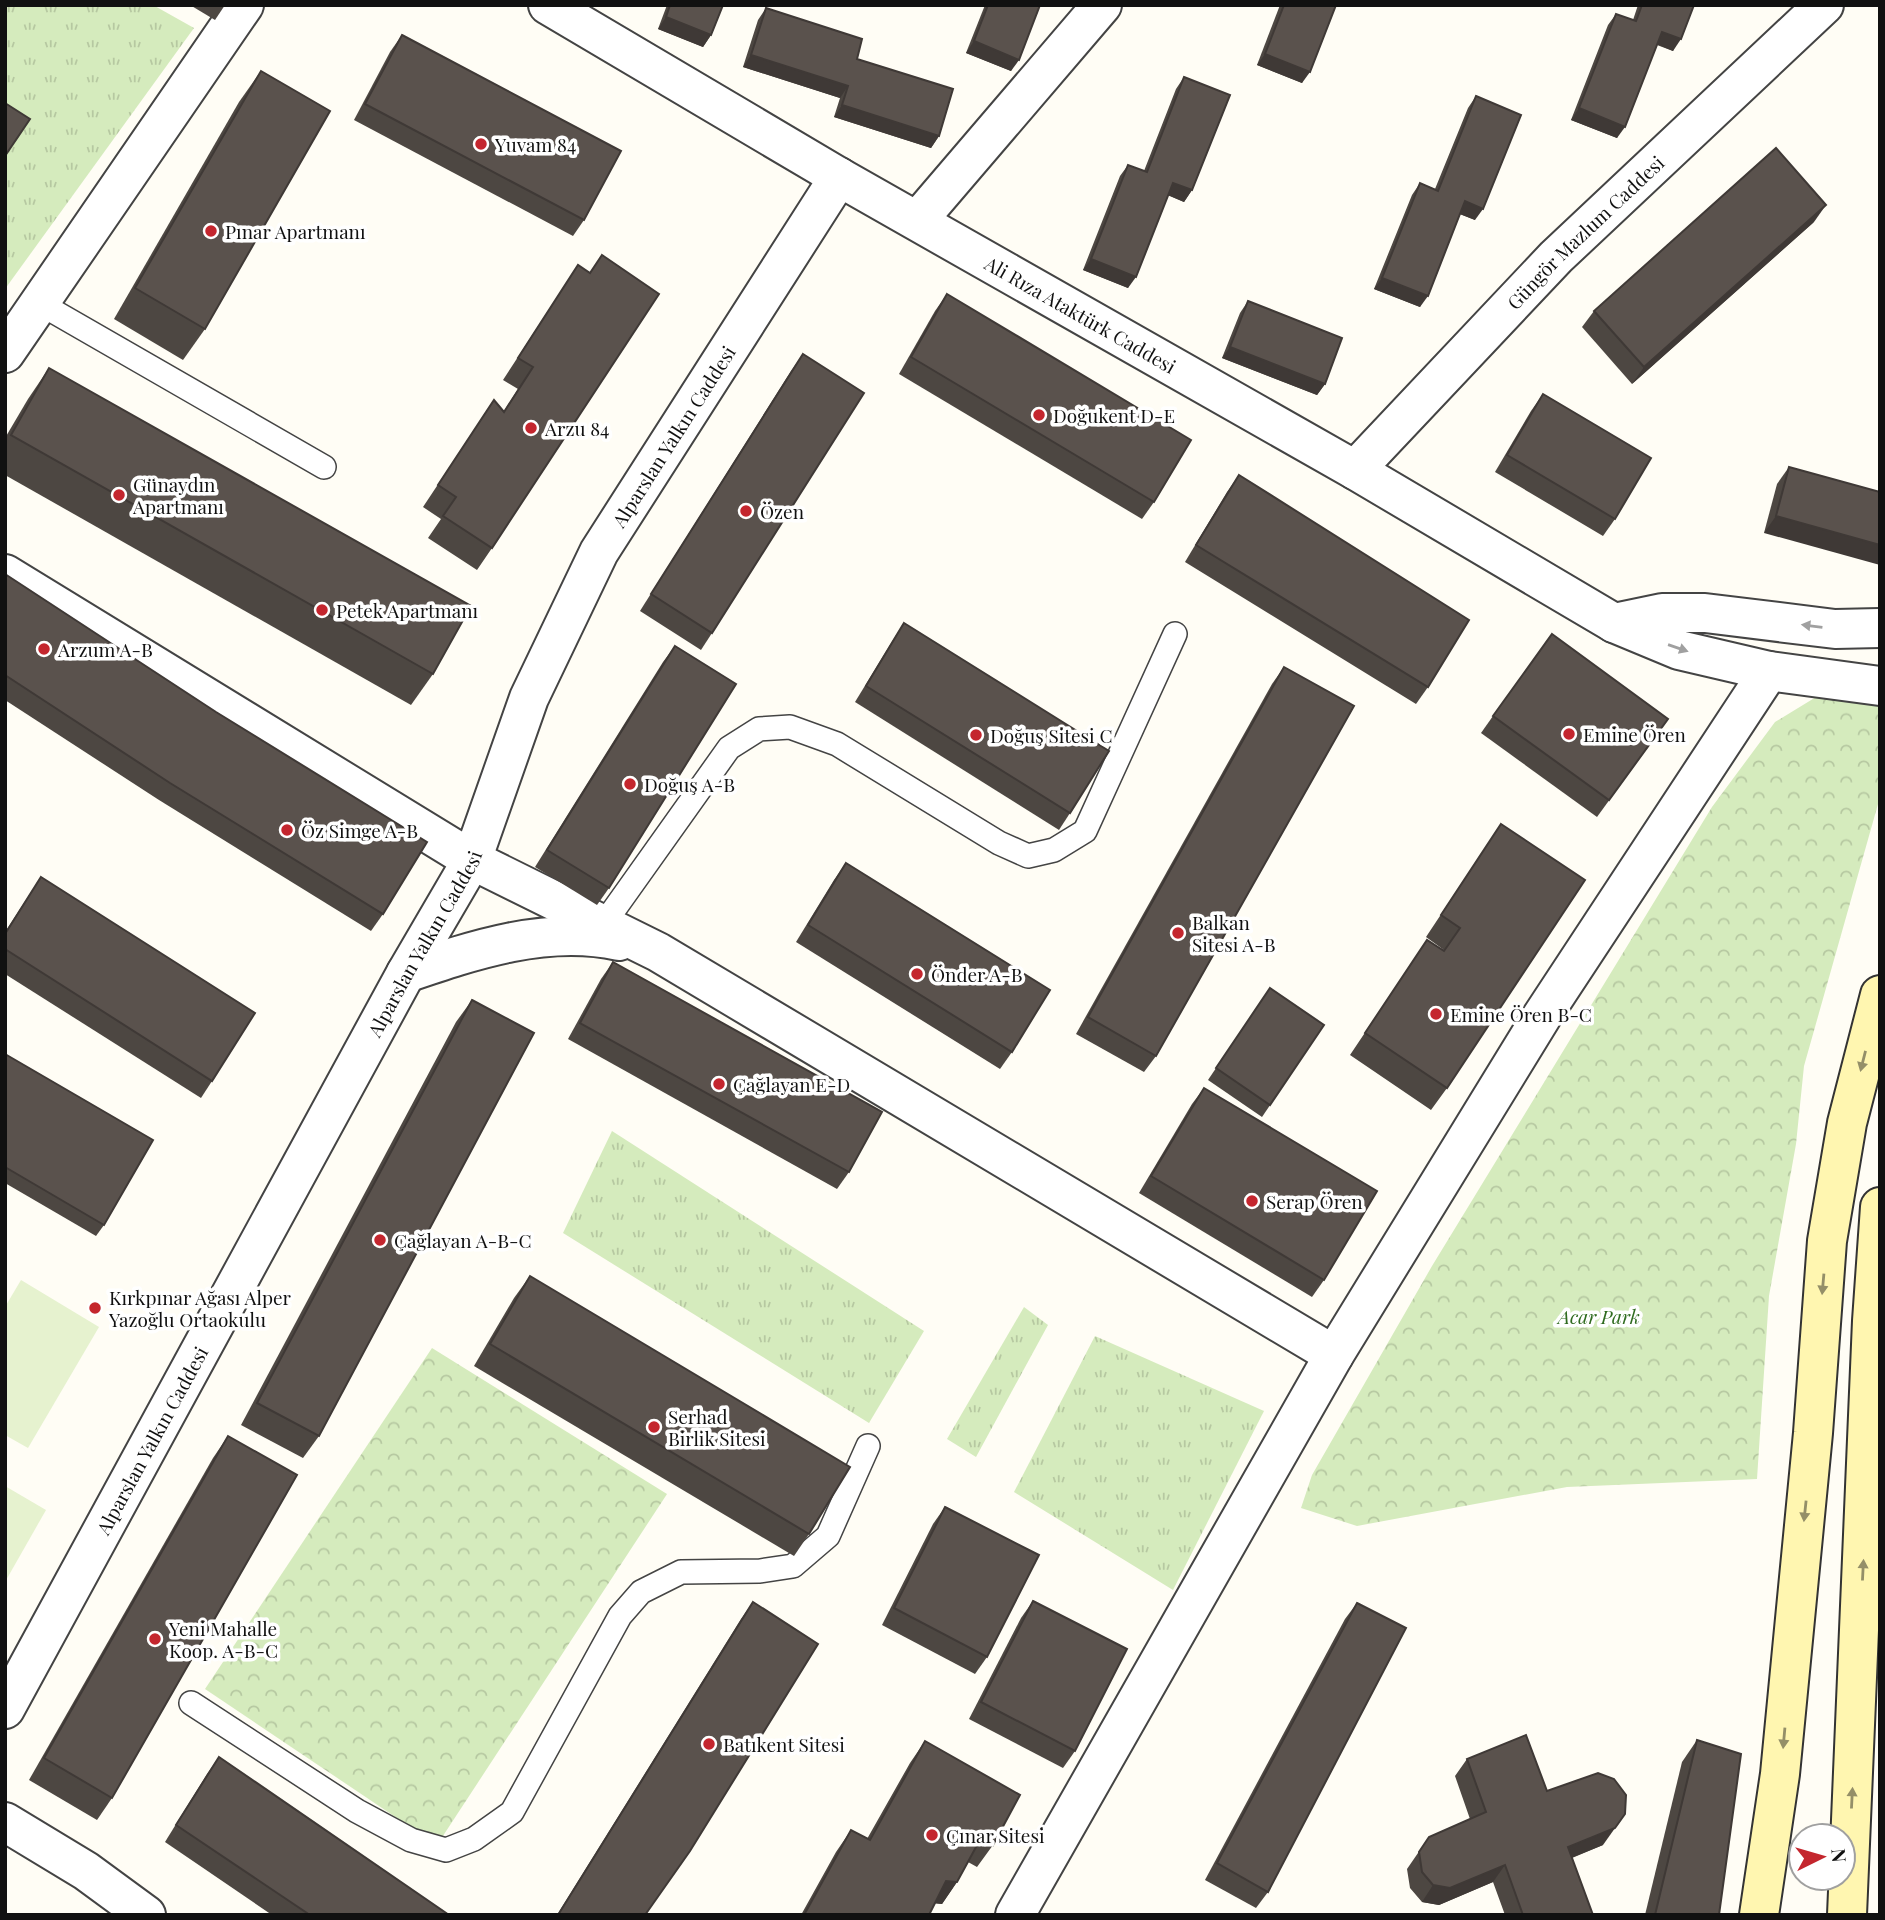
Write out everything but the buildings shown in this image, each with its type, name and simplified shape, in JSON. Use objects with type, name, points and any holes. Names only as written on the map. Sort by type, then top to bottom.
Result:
[{"type":"main road","points":[[1759,1915],[1780,1774],[1813,1433],[1827,1241],[1847,1124],[1880,995]]},
{"type":"main road","points":[[1847,1915],[1880,1207]]},
{"type":"street","points":[[5,353],[244,5]]},
{"type":"street","name":"Ali Rıza Ataktürk Caddesi","points":[[548,5],[839,177],[1355,470],[1615,623],[1679,650],[1769,671],[1880,686]]},
{"type":"street","points":[[918,220],[1102,5]]},
{"type":"street","name":"Güngör Mazlum Caddesi","points":[[1355,470],[1556,257],[1824,5]]},
{"type":"street","name":"Alparslan Yalkın Caddesi","points":[[5,1709],[406,973],[472,860],[529,698],[599,552],[839,177]]},
{"type":"street","points":[[5,574],[472,860],[658,952],[1334,1355]]},
{"type":"street","points":[[1615,623],[1662,613],[1705,613],[1835,629],[1880,628]]},
{"type":"street","points":[[1015,1915],[1334,1355],[1542,1016],[1769,671]]},
{"type":"street","points":[[406,973],[486,947],[545,937],[615,940],[658,952]]},
{"type":"street","points":[[5,1822],[86,1871],[146,1915]]},
{"type":"lane","points":[[39,303],[324,467]]},
{"type":"lane","points":[[603,925],[729,748],[759,729],[790,727],[837,744],[999,843],[1028,856],[1054,850],[1085,831],[1175,634]]},
{"type":"lane","points":[[191,1703],[357,1811],[411,1840],[446,1850],[474,1839],[512,1812],[620,1616],[641,1592],[681,1572],[760,1571],[793,1566],[828,1536],[868,1446]]},
{"type":"green space","points":[[5,5],[153,5],[194,28],[5,289]]},
{"type":"green space","name":"Acar Park","points":[[1821,694],[1880,699],[1880,797],[1804,1066],[1796,1144],[1769,1296],[1757,1479],[1567,1487],[1357,1526],[1301,1508],[1312,1475],[1432,1266],[1712,807],[1775,722]]},
{"type":"green space","points":[[612,1131],[924,1331],[869,1423],[563,1233]]},
{"type":"green space","points":[[21,1280],[99,1327],[28,1448],[5,1435],[5,1307]]},
{"type":"green space","points":[[1024,1307],[1048,1325],[976,1457],[947,1439]]},
{"type":"green space","points":[[1095,1336],[1264,1411],[1173,1590],[1014,1492]]},
{"type":"green space","points":[[432,1348],[667,1494],[437,1845],[205,1689]]},
{"type":"green space","points":[[5,1486],[46,1510],[5,1582]]},
{"type":"place","name":"Yuvam 84","points":[[481,144]]},
{"type":"place","name":"Pınar Apartmanı","points":[[211,231]]},
{"type":"place","name":"Doğukent D-E","points":[[1039,415]]},
{"type":"place","name":"Arzu 84","points":[[531,428]]},
{"type":"place","name":"Günaydın Apartmanı","points":[[119,495]]},
{"type":"place","name":"Özen","points":[[746,511]]},
{"type":"place","name":"Petek Apartmanı","points":[[322,610]]},
{"type":"place","name":"Arzum A-B","points":[[44,649]]},
{"type":"place","name":"Emine Ören","points":[[1569,734]]},
{"type":"place","name":"Doğuş Sitesi C","points":[[976,735]]},
{"type":"place","name":"Doğuş A-B","points":[[630,784]]},
{"type":"place","name":"Öz Simge A-B","points":[[287,830]]},
{"type":"place","name":"Balkan Sitesi A-B","points":[[1178,933]]},
{"type":"place","name":"Önder A-B","points":[[917,974]]},
{"type":"place","name":"Emine Ören B-C","points":[[1436,1014]]},
{"type":"place","name":"Çağlayan E-D","points":[[719,1084]]},
{"type":"place","name":"Serap Ören","points":[[1252,1201]]},
{"type":"place","name":"Çağlayan A-B-C","points":[[380,1240]]},
{"type":"place","name":"Kırkpınar Ağası Alper Yazoğlu Ortaokulu","points":[[95,1308]]},
{"type":"place","name":"Serhad Birlik Sitesi","points":[[654,1427]]},
{"type":"place","name":"Yeni Mahalle Koop. A-B-C","points":[[155,1639]]},
{"type":"place","name":"Batıkent Sitesi","points":[[709,1744]]},
{"type":"place","name":"Çınar Sitesi","points":[[932,1835]]}]
